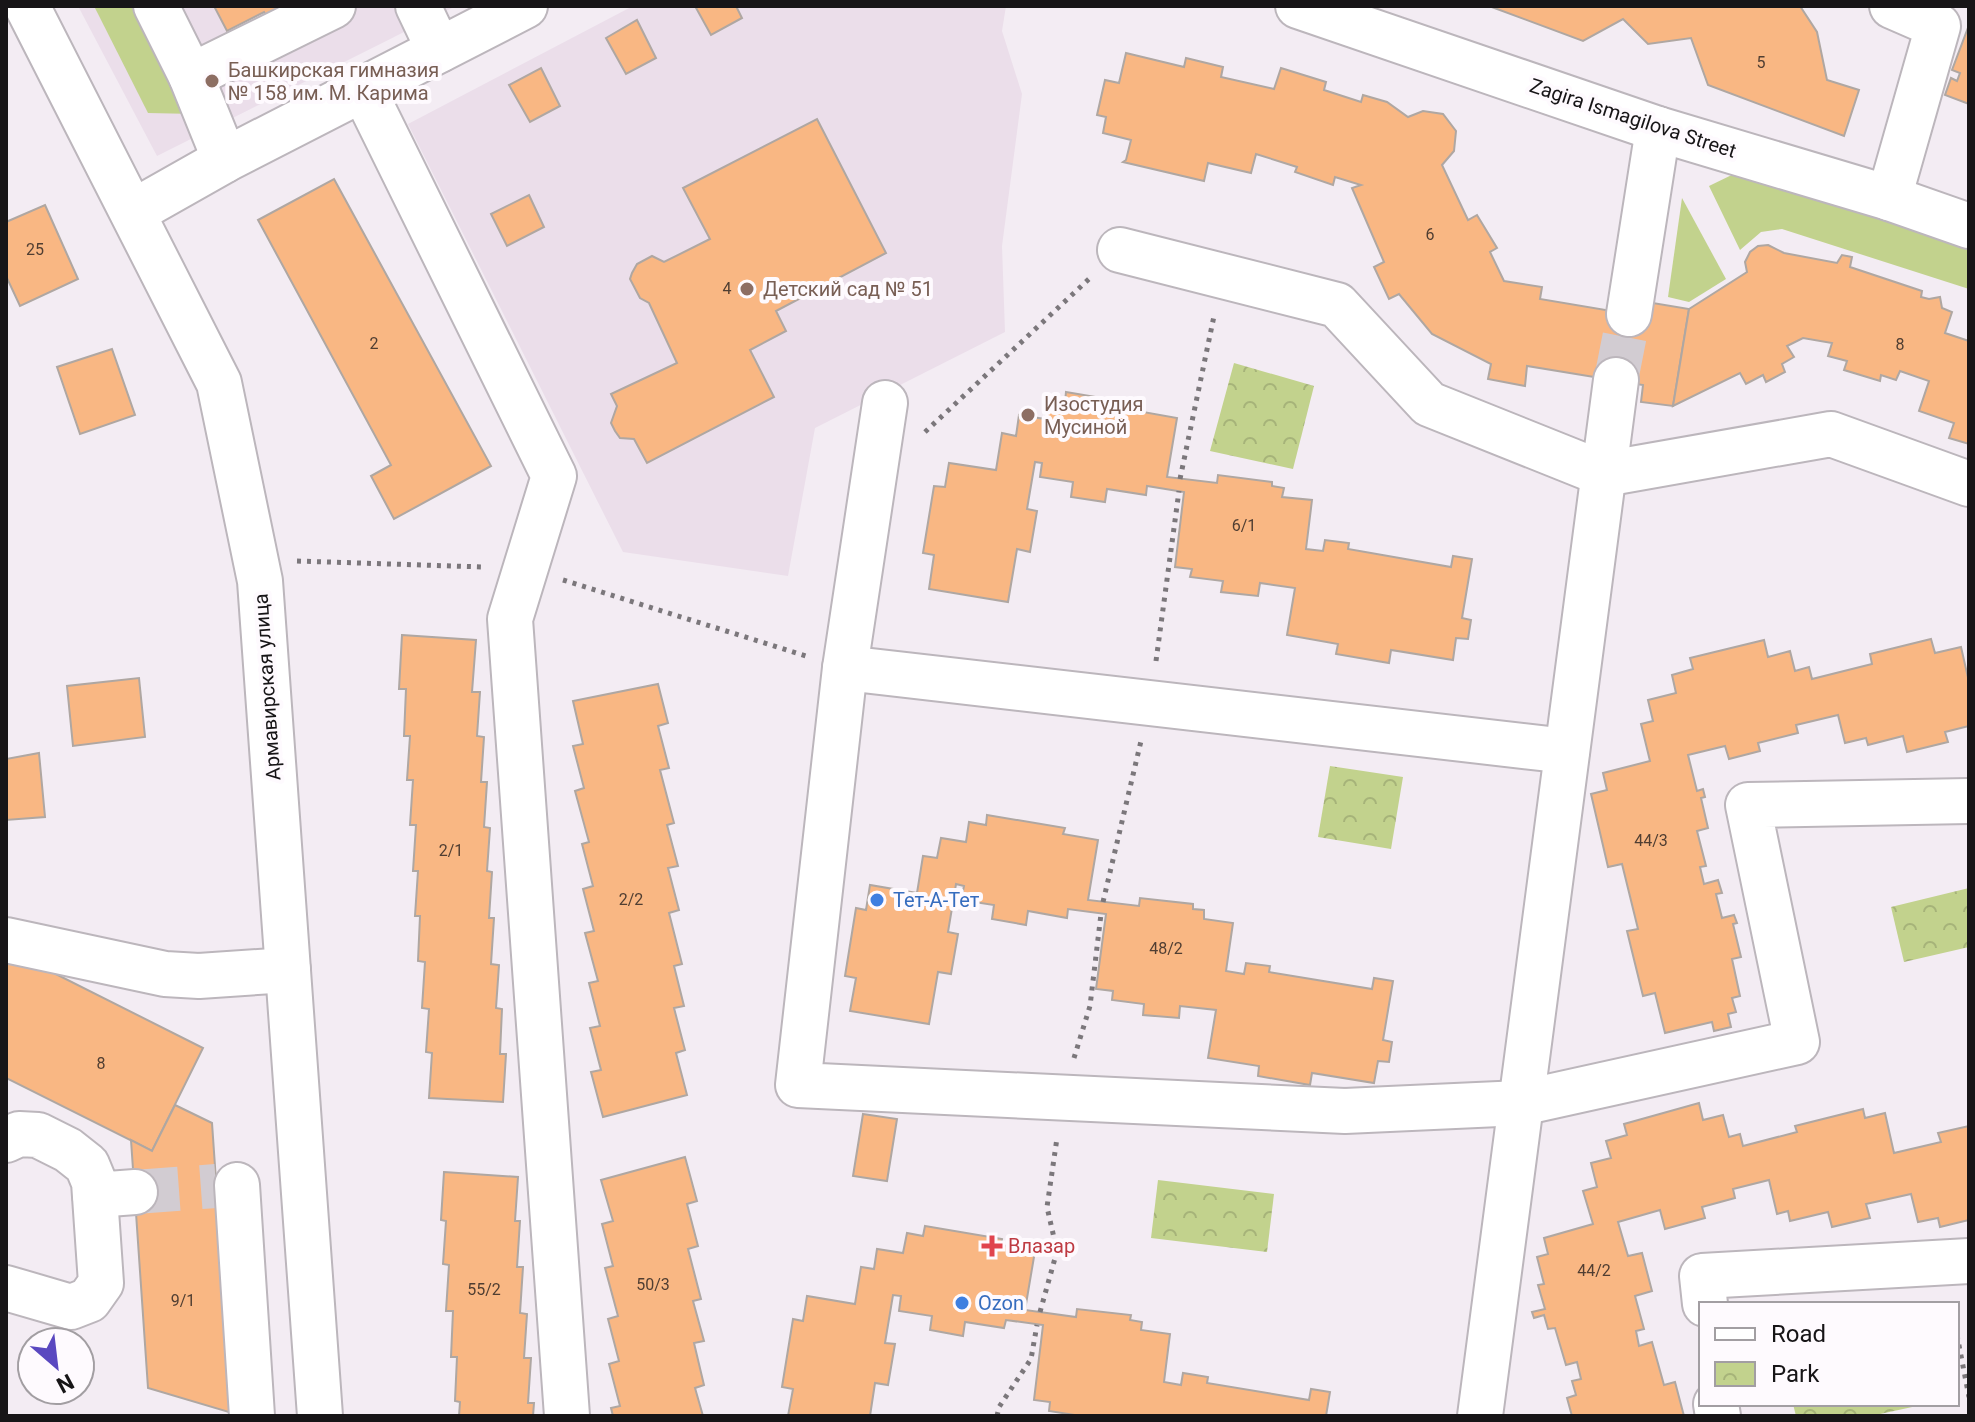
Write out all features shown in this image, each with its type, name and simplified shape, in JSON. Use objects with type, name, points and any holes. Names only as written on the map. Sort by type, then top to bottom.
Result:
[{"type":"street","name":"Армавирская улица","points":[[27,6],[219,383],[260,581],[320,1416]]},
{"type":"street","points":[[156,6],[191,76],[225,160]]},
{"type":"street","points":[[191,76],[333,6]]},
{"type":"street","points":[[418,6],[439,50]]},
{"type":"street","points":[[133,212],[225,160],[525,6]]},
{"type":"street","name":"Zagira Ismagilova Street","points":[[1298,6],[1658,129],[1889,198],[1969,226]]},
{"type":"street","points":[[1889,198],[1938,26],[1892,6]]},
{"type":"street","points":[[363,89],[554,476],[510,619],[567,1416]]},
{"type":"street","points":[[1629,314],[1658,129]]},
{"type":"street","points":[[1120,250],[1337,305],[1429,404],[1604,474],[1831,434],[1969,484]]},
{"type":"street","points":[[1480,1416],[1616,380]]},
{"type":"street","points":[[885,403],[845,668],[798,1085],[999,1092],[1345,1111],[1521,1103],[1797,1042],[1748,805],[1969,801]]},
{"type":"street","points":[[845,668],[1567,751]]},
{"type":"street","points":[[6,940],[165,974],[199,976],[288,970]]},
{"type":"street","points":[[6,1140],[19,1134],[30,1134],[68,1150],[87,1165],[94,1182],[115,1194],[101,1283],[96,1293],[82,1304],[71,1307],[6,1288]]},
{"type":"street","points":[[252,1416],[226,1186],[303,1180]]},
{"type":"street","points":[[1705,1302],[1702,1276],[1969,1261]]},
{"type":"path","points":[[873,480],[1120,250]]},
{"type":"path","points":[[1180,479],[1223,275]]},
{"type":"path","points":[[255,560],[525,568],[845,668]]},
{"type":"path","points":[[997,1416],[999,1407],[1031,1359],[1037,1325]]},
{"type":"path","points":[[1959,1345],[1969,1397]]},
{"type":"shaded area","name":"Башкирская гимназия № 158 им. М. Карима","points":[[78,6],[456,6],[157,156]]},
{"type":"shaded area","name":"Детский сад № 51","points":[[633,6],[1006,6],[1002,31],[1022,94],[1002,246],[1005,332],[815,428],[788,576],[623,552],[408,124]]},
{"type":"green space","points":[[94,6],[137,6],[195,114],[148,113]]},
{"type":"green space","points":[[1742,170],[1969,243],[1969,289],[1782,229],[1761,232],[1740,250],[1709,186]]},
{"type":"green space","points":[[1682,198],[1726,279],[1689,302],[1668,297]]},
{"type":"green space","points":[[1234,363],[1314,386],[1293,469],[1210,451]]},
{"type":"green space","points":[[1330,766],[1403,777],[1391,849],[1318,837]]},
{"type":"green space","points":[[1969,888],[1969,947],[1904,962],[1891,907]]},
{"type":"green space","points":[[1158,1180],[1274,1194],[1267,1252],[1151,1238]]},
{"type":"green space","points":[[1794,1406],[1917,1406],[1871,1416],[1796,1416]]},
{"type":"building","points":[[214,6],[285,6],[266,16],[264,12],[227,31]]},
{"type":"building","points":[[695,6],[736,6],[742,18],[711,35]]},
{"type":"building","points":[[1489,6],[1800,6],[1817,32],[1827,80],[1859,90],[1844,136],[1708,85],[1691,38],[1648,44],[1623,19],[1583,41]]},
{"type":"building","points":[[637,20],[656,58],[626,74],[606,38]]},
{"type":"building","points":[[1969,25],[1969,104],[1945,95],[1951,78],[1957,81],[1960,73],[1952,70]]},
{"type":"building","points":[[1126,53],[1184,67],[1186,58],[1223,67],[1221,77],[1274,89],[1281,68],[1326,82],[1324,90],[1361,102],[1363,95],[1387,102],[1408,117],[1423,111],[1443,114],[1456,131],[1454,151],[1442,165],[1468,220],[1477,215],[1497,248],[1490,252],[1504,281],[1542,287],[1540,299],[1629,314],[1647,302],[1689,309],[1673,406],[1641,402],[1643,385],[1527,366],[1525,386],[1488,379],[1491,364],[1432,334],[1399,294],[1389,299],[1374,267],[1384,262],[1352,188],[1361,185],[1335,177],[1333,185],[1295,172],[1297,167],[1256,154],[1251,173],[1208,163],[1204,181],[1123,162],[1131,140],[1103,133],[1106,117],[1097,115],[1105,80],[1119,83]]},
{"type":"building","points":[[541,68],[560,106],[530,122],[509,85]]},
{"type":"building","points":[[817,119],[886,253],[776,311],[786,331],[750,350],[774,397],[647,463],[634,439],[620,438],[615,431],[611,423],[617,406],[611,394],[677,363],[649,303],[640,298],[630,279],[632,273],[637,264],[652,256],[664,262],[710,239],[683,188]]},
{"type":"building","points":[[334,179],[491,466],[394,519],[371,476],[391,465],[258,220]]},
{"type":"building","points":[[529,195],[544,227],[507,246],[491,214]]},
{"type":"building","points":[[45,205],[78,279],[20,306],[6,276],[6,222]]},
{"type":"building","points":[[1768,245],[1784,253],[1837,263],[1842,255],[1852,257],[1850,267],[1922,291],[1921,297],[1940,297],[1942,308],[1952,312],[1945,333],[1969,341],[1969,444],[1949,438],[1954,423],[1919,411],[1929,381],[1900,371],[1896,380],[1881,375],[1880,381],[1844,370],[1847,361],[1828,356],[1832,343],[1803,338],[1787,346],[1794,357],[1782,364],[1785,372],[1766,382],[1763,375],[1746,384],[1740,373],[1673,406],[1689,309],[1747,272],[1745,262],[1750,252],[1758,246]]},
{"type":"building","points":[[112,349],[135,415],[80,434],[57,367]]},
{"type":"building","points":[[1066,392],[1143,405],[1143,412],[1177,418],[1167,477],[1217,483],[1218,475],[1272,482],[1272,486],[1284,488],[1282,497],[1312,500],[1306,549],[1323,551],[1325,540],[1349,543],[1348,549],[1451,567],[1453,556],[1472,559],[1462,618],[1471,620],[1468,639],[1456,638],[1453,660],[1391,650],[1389,663],[1336,654],[1338,644],[1287,635],[1295,588],[1260,583],[1258,596],[1221,592],[1223,581],[1190,577],[1192,569],[1175,567],[1184,492],[1147,486],[1146,495],[1107,489],[1105,502],[1071,497],[1073,482],[1040,477],[1042,463],[1035,462],[1027,509],[1037,511],[1030,552],[1017,549],[1008,602],[929,589],[934,555],[923,553],[934,486],[945,487],[949,463],[996,470],[1002,433],[1016,436],[1019,415],[1045,419],[1048,400],[1065,402]]},
{"type":"building","points":[[402,635],[476,640],[472,692],[480,692],[477,736],[484,737],[481,782],[487,782],[484,827],[490,828],[487,871],[492,872],[489,918],[494,918],[491,964],[499,965],[496,1008],[502,1009],[500,1054],[506,1054],[503,1102],[429,1098],[432,1053],[426,1052],[429,1009],[422,1008],[425,962],[418,961],[420,916],[415,916],[418,871],[413,871],[416,825],[410,825],[413,780],[407,780],[410,736],[404,736],[406,689],[399,689]]},
{"type":"building","points":[[1931,639],[1935,653],[1961,647],[1969,682],[1969,726],[1945,732],[1948,742],[1907,752],[1903,736],[1868,745],[1866,738],[1845,743],[1838,715],[1796,725],[1798,733],[1758,743],[1760,751],[1729,759],[1725,746],[1688,755],[1697,791],[1703,789],[1705,797],[1701,798],[1708,828],[1697,831],[1706,866],[1700,867],[1704,884],[1718,880],[1722,893],[1716,894],[1722,918],[1734,915],[1737,923],[1733,924],[1741,957],[1732,959],[1740,996],[1732,998],[1736,1012],[1728,1014],[1731,1027],[1714,1031],[1712,1022],[1665,1033],[1655,993],[1643,996],[1627,931],[1638,929],[1622,864],[1608,867],[1591,794],[1607,790],[1603,773],[1650,761],[1641,724],[1653,721],[1648,700],[1676,693],[1672,675],[1693,669],[1690,658],[1764,640],[1768,657],[1790,651],[1795,671],[1809,667],[1812,679],[1872,664],[1870,654]]},
{"type":"building","points":[[139,678],[145,737],[73,746],[67,686]]},
{"type":"building","points":[[658,684],[668,723],[658,726],[669,768],[660,770],[674,823],[667,825],[678,866],[668,868],[679,910],[669,913],[682,964],[674,966],[684,1006],[674,1008],[685,1050],[676,1053],[687,1095],[603,1117],[591,1072],[601,1070],[590,1028],[600,1026],[589,983],[598,981],[585,933],[594,931],[583,889],[593,886],[582,844],[589,842],[575,791],[584,788],[573,746],[583,744],[573,701]]},
{"type":"building","points":[[39,753],[45,817],[6,820],[6,759]]},
{"type":"building","points":[[987,815],[1065,828],[1063,834],[1098,840],[1088,900],[1139,906],[1140,898],[1193,904],[1193,909],[1204,910],[1204,919],[1233,923],[1226,971],[1244,974],[1246,963],[1270,966],[1269,972],[1372,989],[1374,978],[1393,981],[1383,1040],[1392,1042],[1389,1062],[1378,1061],[1374,1083],[1312,1073],[1310,1085],[1258,1076],[1259,1066],[1208,1058],[1216,1010],[1180,1006],[1179,1018],[1143,1015],[1144,1004],[1112,1000],[1113,991],[1096,989],[1106,914],[1068,909],[1067,918],[1028,911],[1026,925],[992,919],[994,905],[961,900],[964,886],[956,884],[948,932],[958,934],[951,974],[938,972],[929,1024],[850,1011],[856,978],[845,976],[856,908],[866,910],[870,885],[917,893],[923,856],[937,858],[941,838],[966,842],[969,822],[986,825]]},
{"type":"building","points":[[6,949],[203,1048],[152,1151],[6,1078]]},
{"type":"building","points":[[1699,1103],[1703,1120],[1723,1115],[1729,1137],[1740,1134],[1743,1146],[1797,1132],[1795,1126],[1863,1109],[1865,1118],[1885,1113],[1894,1153],[1941,1142],[1938,1133],[1969,1126],[1969,1220],[1940,1227],[1938,1218],[1918,1222],[1911,1194],[1866,1204],[1870,1218],[1832,1227],[1828,1212],[1790,1221],[1788,1211],[1777,1214],[1769,1180],[1733,1189],[1735,1198],[1702,1207],[1705,1218],[1665,1229],[1660,1210],[1618,1222],[1628,1256],[1642,1253],[1652,1291],[1635,1296],[1644,1329],[1636,1331],[1639,1346],[1652,1342],[1664,1385],[1675,1382],[1684,1416],[1572,1416],[1567,1398],[1576,1395],[1572,1381],[1581,1379],[1577,1362],[1566,1365],[1555,1328],[1548,1329],[1544,1315],[1534,1318],[1532,1312],[1545,1309],[1538,1285],[1544,1284],[1537,1257],[1548,1254],[1544,1238],[1593,1224],[1583,1191],[1597,1187],[1591,1163],[1611,1158],[1606,1141],[1627,1135],[1624,1124]]},
{"type":"building","points":[[175,1105],[212,1123],[232,1413],[148,1388],[131,1140],[152,1151]]},
{"type":"building","points":[[863,1114],[897,1119],[887,1181],[853,1176]]},
{"type":"building","points":[[685,1157],[697,1201],[687,1204],[698,1246],[688,1249],[701,1299],[693,1301],[704,1341],[694,1343],[704,1385],[695,1388],[703,1416],[613,1416],[611,1408],[620,1406],[609,1364],[619,1361],[608,1319],[618,1316],[605,1268],[613,1266],[602,1224],[613,1221],[601,1180]]},
{"type":"building","points":[[444,1172],[518,1177],[515,1221],[520,1221],[517,1267],[523,1267],[520,1313],[527,1314],[524,1358],[531,1358],[528,1403],[534,1403],[533,1416],[459,1416],[460,1402],[455,1401],[457,1357],[451,1357],[453,1311],[446,1311],[449,1265],[443,1264],[446,1221],[441,1220]]},
{"type":"building","points":[[925,1226],[1002,1239],[1001,1245],[1035,1251],[1025,1310],[1076,1317],[1077,1309],[1131,1315],[1130,1320],[1142,1322],[1141,1330],[1170,1334],[1164,1382],[1181,1385],[1183,1373],[1208,1377],[1207,1383],[1309,1400],[1311,1389],[1330,1392],[1326,1416],[1081,1416],[1049,1411],[1050,1402],[1034,1400],[1043,1325],[1006,1320],[1004,1328],[965,1322],[963,1336],[930,1330],[932,1316],[899,1311],[901,1296],[893,1295],[885,1343],[895,1344],[888,1385],[875,1383],[870,1416],[788,1416],[793,1389],[782,1387],[793,1319],[803,1321],[807,1296],[855,1304],[861,1267],[874,1269],[877,1249],[903,1253],[907,1233],[923,1236]]},
{"type":"tunnel","points":[[1616,380],[1629,314]]},
{"type":"tunnel","points":[[135,1192],[216,1186]]},
{"type":"place","name":"Башкирская гимназия № 158 им. М. Карима","points":[[212,81]]},
{"type":"place","name":"Детский сад № 51","points":[[747,289]]},
{"type":"place","name":"Изостудия Мусиной","points":[[1028,415]]},
{"type":"place","name":"Тет-А-Тет","points":[[877,900]]},
{"type":"place","name":"Влазар","points":[[992,1246]]},
{"type":"place","name":"Ozon","points":[[962,1303]]}]
